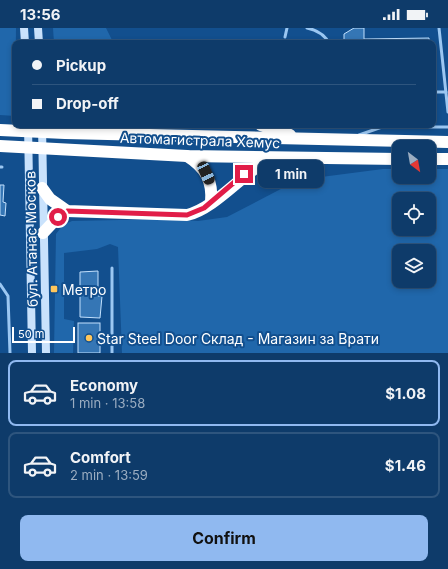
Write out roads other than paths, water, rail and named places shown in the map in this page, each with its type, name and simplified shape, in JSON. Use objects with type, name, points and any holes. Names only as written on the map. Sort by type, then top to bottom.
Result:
[{"type":"highway","points":[[270,128],[303,139]]},
{"type":"highway","name":"Автомагистрала Хемус","points":[[0,130],[66,133],[448,142]]},
{"type":"highway","name":"Автомагистрала Хемус","points":[[0,146],[187,156],[392,159]]},
{"type":"highway","points":[[187,156],[198,162],[212,184],[211,203]]},
{"type":"highway","points":[[42,188],[50,199],[67,211],[187,215],[196,213],[211,203],[244,174],[270,158]]},
{"type":"highway","points":[[436,159],[448,160]]},
{"type":"highway","points":[[44,233],[58,217],[67,211]]},
{"type":"main road","points":[[24,28],[25,40]]},
{"type":"main road","points":[[38,28],[39,40]]},
{"type":"main road","name":"бул. Атанас Москов","points":[[28,128],[32,353]]},
{"type":"main road","name":"бул. Атанас Москов","points":[[42,128],[46,353]]},
{"type":"lane","points":[[285,37],[288,28]]},
{"type":"lane","points":[[307,28],[315,30],[327,40]]},
{"type":"lane","points":[[439,28],[448,112]]},
{"type":"lane","points":[[436,92],[446,92]]},
{"type":"lane","points":[[436,127],[448,127]]},
{"type":"lane","points":[[345,140],[379,128]]},
{"type":"lane","points":[[112,268],[112,353]]},
{"type":"lane","points":[[0,284],[8,296],[10,353]]},
{"type":"place","name":"Метро","points":[[54,289]]},
{"type":"place","name":"Star Steel Door Склад - Магазин за Врати","points":[[89,338]]}]
